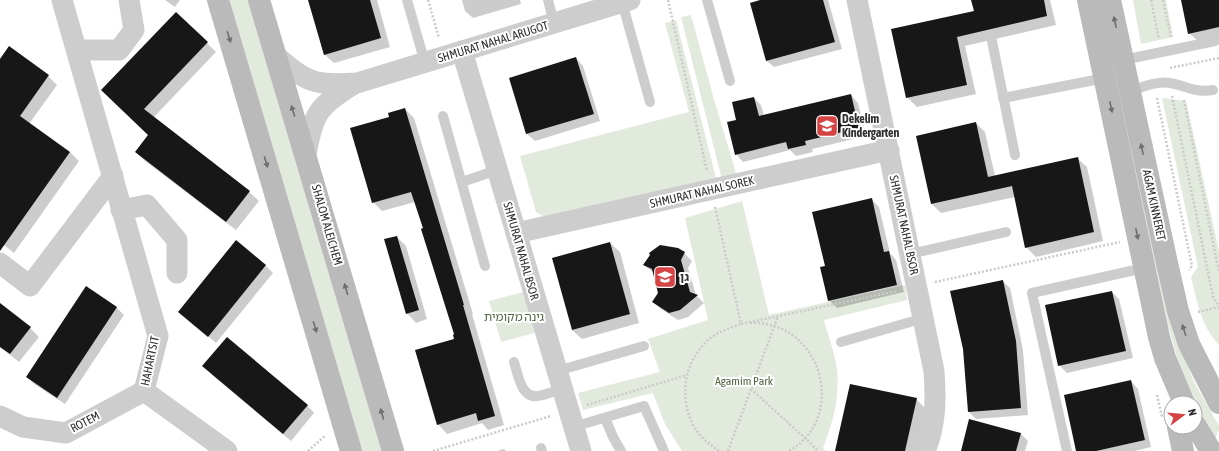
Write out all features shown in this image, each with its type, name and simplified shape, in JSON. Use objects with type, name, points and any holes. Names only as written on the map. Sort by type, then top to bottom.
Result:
[{"type":"main road","points":[[218,0],[351,451]]},
{"type":"main road","name":"SHALOM ALEICHEM","points":[[259,0],[393,451]]},
{"type":"main road","name":"AGAM KINNERET","points":[[1088,0],[1159,336],[1181,395]]},
{"type":"main road","name":"AGAM KINNERET","points":[[1110,0],[1170,277],[1188,344],[1219,403]]},
{"type":"main road","points":[[1159,336],[1171,395]]},
{"type":"main road","points":[[1194,356],[1209,369],[1219,373]]},
{"type":"main road","points":[[1180,435],[1183,451]]},
{"type":"main road","points":[[1201,435],[1211,451]]},
{"type":"street","name":"HAHARTSIT","points":[[62,0],[158,336],[144,391],[227,451]]},
{"type":"street","points":[[77,50],[119,50],[134,30],[129,0]]},
{"type":"street","name":"SHMURAT NAHAL BSOR","points":[[857,0],[934,371],[936,396],[934,419],[925,451]]},
{"type":"street","name":"SHMURAT NAHAL ARUGOT","points":[[276,56],[295,72],[309,80],[321,84],[356,83],[626,1]]},
{"type":"street","name":"SHMURAT NAHAL BSOR","points":[[453,54],[497,170],[581,451]]},
{"type":"street","name":"SHMURAT NAHAL ARUGOT","points":[[306,155],[310,133],[322,107],[332,98],[356,83]]},
{"type":"street","name":"SHMURAT NAHAL SOREK","points":[[516,233],[889,150]]},
{"type":"street","points":[[0,263],[30,286],[113,176]]},
{"type":"street","points":[[121,210],[147,205],[177,240],[176,273]]},
{"type":"street","name":"ROTEM","points":[[0,416],[23,427],[66,433],[144,391]]},
{"type":"lane","points":[[406,0],[425,63]]},
{"type":"lane","points":[[548,0],[554,23]]},
{"type":"lane","points":[[707,0],[730,81]]},
{"type":"lane","points":[[626,1],[650,102]]},
{"type":"lane","points":[[992,36],[1015,155]]},
{"type":"lane","points":[[1123,60],[1215,41]]},
{"type":"lane","points":[[1003,98],[1105,78]]},
{"type":"lane","points":[[1130,91],[1154,84],[1169,83],[1198,91],[1213,90]]},
{"type":"lane","points":[[443,116],[486,266]]},
{"type":"lane","points":[[462,182],[497,170]]},
{"type":"lane","points":[[910,254],[1006,232]]},
{"type":"lane","points":[[1068,451],[1032,293],[1144,268]]},
{"type":"lane","points":[[841,342],[924,318]]},
{"type":"lane","points":[[514,362],[523,389],[528,395],[536,396],[559,380],[644,346]]},
{"type":"lane","points":[[573,428],[644,406],[664,451]]},
{"type":"lane","points":[[606,418],[613,437],[621,451]]},
{"type":"path","points":[[428,0],[453,54]]},
{"type":"path","points":[[668,0],[741,324]]},
{"type":"path","points":[[1151,0],[1161,51]]},
{"type":"path","points":[[1163,0],[1219,272]]},
{"type":"path","points":[[1195,313],[1219,307],[1213,297],[1165,68],[1177,67],[1219,58]]},
{"type":"path","points":[[1154,84],[1192,266],[1186,275]]},
{"type":"path","points":[[719,451],[708,443],[694,426],[686,406],[685,384],[691,363],[704,344],[721,331],[741,324],[1138,239]]},
{"type":"path","points":[[728,451],[778,316]]},
{"type":"path","points":[[741,324],[758,323],[774,326],[792,334],[807,348],[817,364],[822,383],[822,403],[816,422],[806,438],[795,448],[789,451]]},
{"type":"path","points":[[751,389],[806,438],[818,451]]},
{"type":"green space","points":[[228,0],[249,0],[382,451],[361,451]]},
{"type":"green space","points":[[1098,0],[1103,0],[1182,351],[1194,382],[1201,395],[1193,395],[1178,361],[1168,325]]},
{"type":"green space","points":[[1133,0],[1166,0],[1173,37],[1141,44]]},
{"type":"green space","points":[[691,15],[736,173],[722,180],[681,17]]},
{"type":"green space","points":[[676,20],[717,182],[554,223],[536,212],[520,156],[689,112],[665,23]]},
{"type":"green space","points":[[1162,98],[1186,101],[1219,251],[1219,345],[1208,330],[1200,313],[1191,277],[1198,267]]},
{"type":"green space","name":"Agamim Park","points":[[742,201],[769,315],[905,285],[907,300],[824,320],[835,357],[838,380],[835,410],[823,448],[826,451],[682,451],[665,424],[653,393],[583,410],[578,393],[660,372],[648,339],[708,320],[685,218]]},
{"type":"green space","name":"גינה מקומית","points":[[527,291],[538,332],[501,342],[489,301]]},
{"type":"green space","points":[[1203,398],[1219,426],[1219,430],[1214,440],[1203,419]]},
{"type":"building","points":[[308,0],[370,0],[381,38],[324,55]]},
{"type":"building","points":[[760,0],[823,0],[835,42],[766,61],[750,3]]},
{"type":"building","points":[[971,0],[1044,0],[1047,16],[957,37],[967,85],[906,98],[891,29],[974,11]]},
{"type":"building","points":[[1181,0],[1219,0],[1219,27],[1188,34]]},
{"type":"building","points":[[176,12],[208,42],[144,109],[250,191],[226,222],[135,152],[148,135],[101,90]]},
{"type":"building","points":[[9,46],[49,75],[20,116],[70,152],[0,251],[0,59]]},
{"type":"building","points":[[576,57],[594,114],[526,134],[509,78]]},
{"type":"building","points":[[851,94],[859,128],[805,141],[806,145],[788,149],[786,142],[735,155],[727,122],[736,120],[732,102],[754,97],[759,116]]},
{"type":"building","points":[[405,108],[464,305],[495,416],[478,421],[476,413],[437,425],[415,350],[454,339],[454,334],[421,229],[423,228],[411,192],[372,203],[350,128],[389,117],[388,113]]},
{"type":"building","points":[[976,122],[988,177],[1078,157],[1094,232],[1025,248],[1012,186],[931,204],[916,136]]},
{"type":"building","points":[[872,198],[884,252],[889,251],[897,285],[828,301],[820,267],[825,266],[812,212]]},
{"type":"building","points":[[397,236],[419,310],[406,314],[384,239]]},
{"type":"building","points":[[236,240],[266,265],[208,337],[178,312]]},
{"type":"building","points":[[610,242],[630,314],[572,330],[552,258]]},
{"type":"building","points":[[660,245],[678,248],[685,252],[681,260],[690,292],[698,295],[680,310],[669,313],[652,302],[658,293],[652,269],[643,265],[650,255],[649,253]]},
{"type":"building","points":[[1003,280],[1016,341],[1021,408],[968,412],[963,349],[950,291]]},
{"type":"building","points":[[86,286],[117,307],[57,398],[26,377]]},
{"type":"building","points":[[1112,291],[1126,351],[1058,366],[1045,305]]},
{"type":"building","points":[[0,303],[31,327],[10,354],[0,347]]},
{"type":"building","points":[[227,337],[308,405],[283,434],[202,366]]},
{"type":"building","points":[[1131,380],[1145,440],[1096,451],[1076,451],[1064,395]]},
{"type":"building","points":[[850,384],[917,398],[905,451],[835,451]]},
{"type":"building","points":[[969,419],[1021,433],[1016,451],[961,451]]},
{"type":"place","name":"Dekelim Kindergarten","points":[[827,126]]},
{"type":"place","name":"גן","points":[[665,277]]}]
